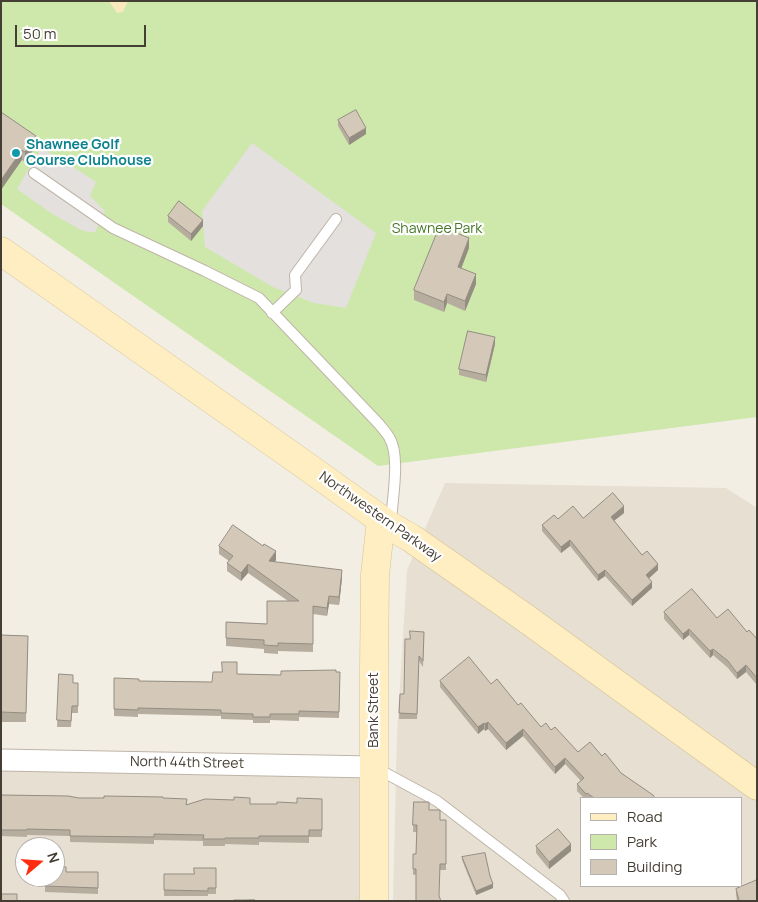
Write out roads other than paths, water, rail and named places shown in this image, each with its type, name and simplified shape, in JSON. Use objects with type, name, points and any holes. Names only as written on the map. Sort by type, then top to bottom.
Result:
[{"type":"street","name":"Northwestern Parkway","points":[[1,251],[386,523],[411,538],[524,617],[757,786]]},
{"type":"street","name":"Bank Street","points":[[374,901],[376,575],[386,523]]},
{"type":"street","name":"North 44th Street","points":[[1,760],[374,767]]},
{"type":"lane","points":[[34,174],[113,228],[258,298],[390,438],[395,469],[386,523]]},
{"type":"lane","points":[[272,313],[296,290],[295,275],[336,219]]},
{"type":"lane","points":[[374,767],[437,801],[560,895],[564,901]]},
{"type":"place","name":"Shawnee Golf Course Clubhouse","points":[[16,153]]},
{"type":"park label","name":"Shawnee Park","points":[[437,229]]}]
